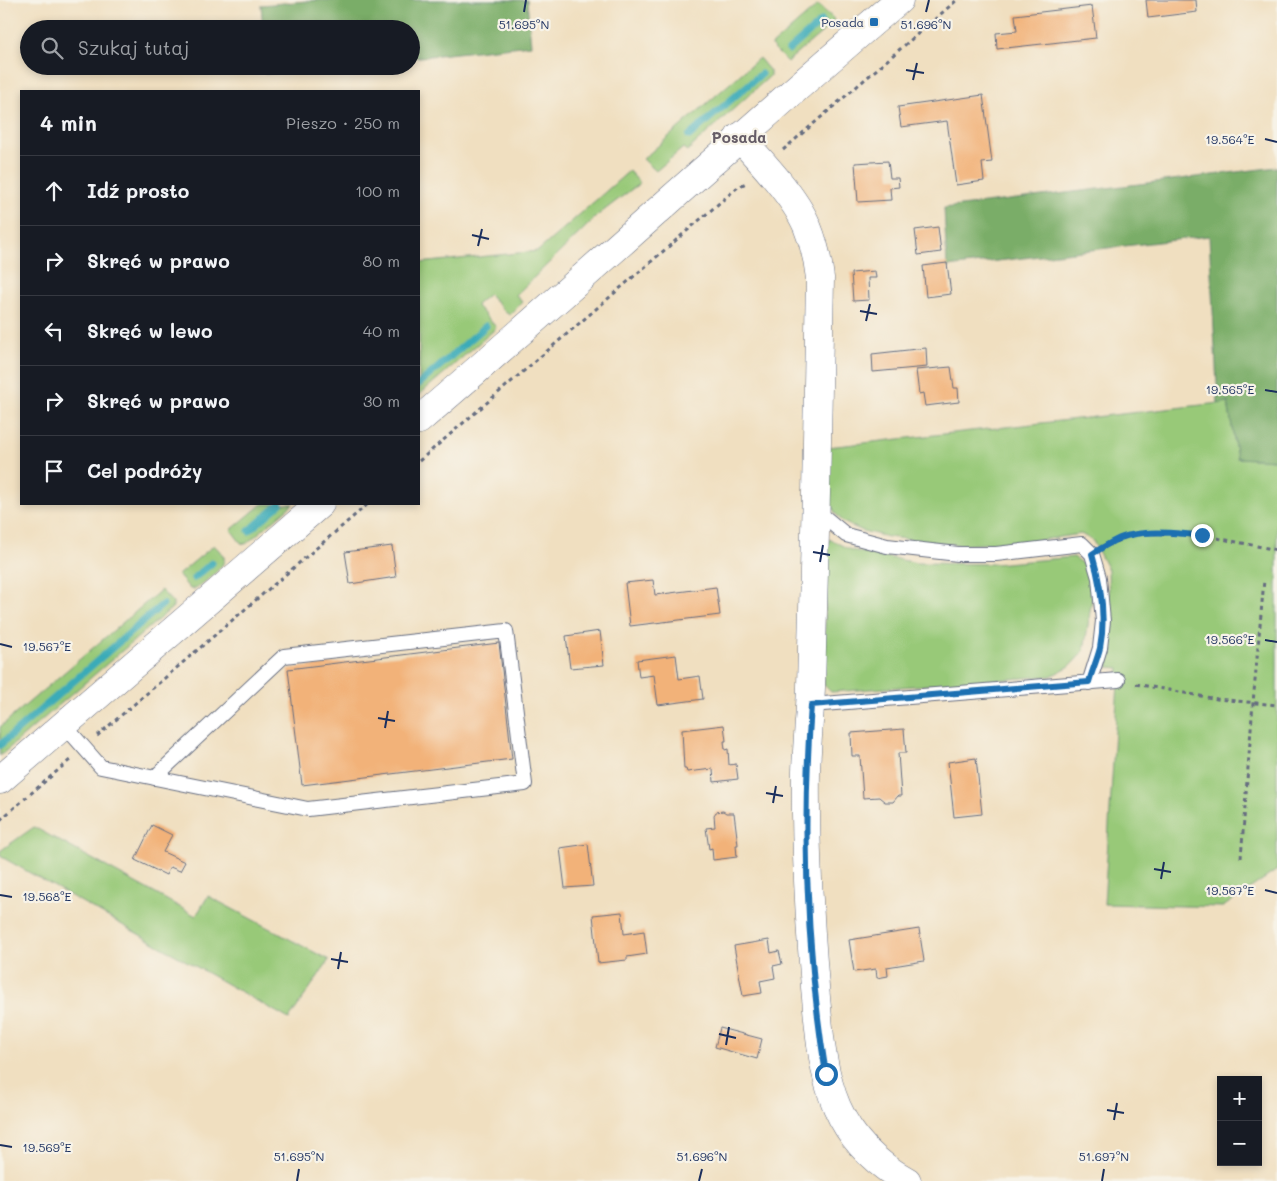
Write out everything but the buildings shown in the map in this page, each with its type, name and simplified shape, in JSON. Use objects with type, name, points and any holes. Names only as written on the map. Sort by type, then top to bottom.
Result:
[{"type":"street","points":[[420,419],[517,337],[740,137],[899,0]]},
{"type":"street","points":[[740,137],[766,167],[799,210],[807,224],[817,256],[820,278],[817,511],[811,705],[806,768],[810,930],[826,1074],[837,1107],[854,1136],[874,1159],[907,1181]]},
{"type":"street","points":[[0,780],[319,505]]},
{"type":"lane","points":[[817,511],[846,535],[887,546],[958,554],[996,554],[1082,544],[1092,554],[1099,578],[1103,621],[1100,648],[1089,682]]},
{"type":"lane","points":[[64,724],[101,767],[154,778],[308,809],[525,784],[506,631],[284,656],[154,778]]},
{"type":"lane","points":[[811,705],[1118,680]]},
{"type":"path","points":[[782,156],[782,151],[786,146],[957,0]]},
{"type":"path","points":[[420,460],[738,187],[747,182]]},
{"type":"path","points":[[0,820],[367,505]]},
{"type":"path","points":[[1092,554],[1116,540],[1130,535],[1153,533],[1202,535],[1277,550]]},
{"type":"path","points":[[1241,858],[1252,703],[1264,580]]},
{"type":"path","points":[[1118,680],[1217,699],[1277,705]]},
{"type":"green space","points":[[318,0],[527,0],[531,45],[420,57],[420,20],[262,20],[261,5]]},
{"type":"green space","points":[[818,5],[833,18],[834,22],[787,62],[771,46]]},
{"type":"green space","points":[[759,58],[770,71],[770,76],[687,151],[683,148],[656,171],[643,159]]},
{"type":"green space","points":[[1277,167],[1277,460],[1237,458],[1228,402],[1218,404],[1209,236],[947,267],[944,208]]},
{"type":"green space","points":[[629,171],[640,183],[598,215],[516,295],[522,302],[510,315],[489,294],[476,305],[496,327],[420,394],[420,263],[538,251]]},
{"type":"green space","points":[[1228,402],[1237,458],[1277,460],[1277,870],[1223,907],[1104,904],[1119,668],[1108,667],[1110,635],[1108,570],[1093,541],[1081,534],[1035,541],[961,545],[888,537],[863,531],[843,522],[835,513],[829,498],[828,447]]},
{"type":"green space","points":[[261,505],[292,505],[246,544],[241,543],[231,530]]},
{"type":"green space","points":[[829,539],[851,550],[917,563],[994,564],[1074,557],[1086,567],[1092,599],[1084,651],[1070,666],[1051,676],[831,692],[824,685],[826,557]]},
{"type":"green space","points":[[214,545],[224,557],[222,566],[195,589],[190,589],[178,575]]},
{"type":"green space","points":[[161,590],[173,603],[173,607],[0,756],[0,727]]},
{"type":"green space","points":[[34,827],[196,916],[208,896],[329,960],[289,1019],[0,856],[0,851]]},
{"type":"waterway","points":[[789,50],[822,21]]},
{"type":"waterway","points":[[689,136],[761,74]]},
{"type":"waterway","points":[[420,383],[486,326]]},
{"type":"waterway","points":[[249,531],[279,505]]},
{"type":"waterway","points":[[194,578],[212,563]]},
{"type":"waterway","points":[[0,745],[163,604]]},
{"type":"place","name":"Posada","points":[[874,22]]},
{"type":"district","name":"Posada","points":[[739,137]]},
{"type":"route","points":[[826,1074],[810,930],[806,846],[806,768],[811,705],[1089,682],[1100,648],[1103,621],[1099,578],[1092,554],[1116,540],[1130,535],[1153,533],[1202,535]]}]
